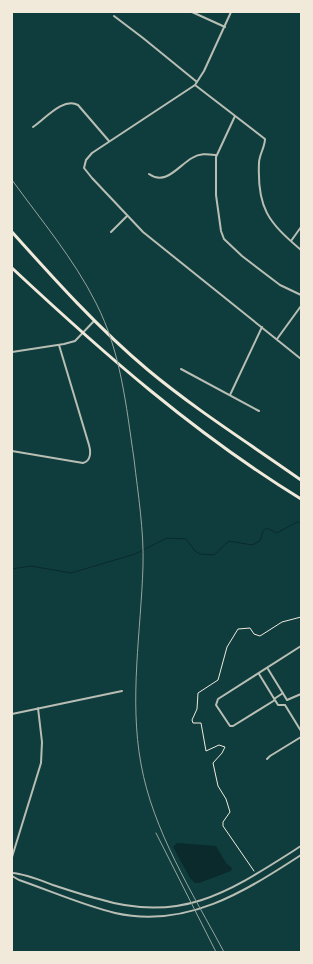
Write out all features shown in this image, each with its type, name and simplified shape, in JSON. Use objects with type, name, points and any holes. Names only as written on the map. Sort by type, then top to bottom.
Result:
[{"type":"highway","points":[[12,232],[95,320],[132,356],[170,387],[301,480]]},
{"type":"highway","points":[[12,268],[82,333],[149,390],[198,429],[256,470],[301,499]]},
{"type":"street","points":[[192,12],[225,27]]},
{"type":"street","points":[[231,12],[225,27],[195,85],[88,156],[84,168],[126,216],[166,251],[301,359]]},
{"type":"street","points":[[114,16],[197,82]]},
{"type":"street","points":[[195,85],[265,140],[259,161],[262,204],[270,221],[301,250]]},
{"type":"street","points":[[33,127],[65,104],[73,102],[78,105],[109,141]]},
{"type":"street","points":[[235,116],[216,155],[216,195],[221,231],[224,239],[242,256],[271,279],[289,290],[301,295]]},
{"type":"street","points":[[149,174],[154,178],[162,179],[192,158],[202,154],[216,155]]},
{"type":"street","points":[[111,232],[126,216]]},
{"type":"street","points":[[291,241],[301,227]]},
{"type":"street","points":[[277,339],[301,306]]},
{"type":"street","points":[[12,352],[75,341],[95,320]]},
{"type":"street","points":[[230,395],[262,328]]},
{"type":"street","points":[[12,451],[83,464],[87,461],[90,453],[88,439],[59,345]]},
{"type":"street","points":[[181,369],[258,411]]},
{"type":"street","points":[[283,693],[233,726],[230,726],[216,705],[218,699],[268,669],[301,646]]},
{"type":"street","points":[[268,669],[287,700],[285,706]]},
{"type":"street","points":[[259,674],[278,705],[285,706],[301,731]]},
{"type":"street","points":[[12,714],[122,691]]},
{"type":"street","points":[[287,700],[301,694]]},
{"type":"street","points":[[12,857],[41,763],[42,737],[38,708]]},
{"type":"street","points":[[267,759],[301,737]]},
{"type":"street","points":[[12,873],[124,905],[163,908],[202,900],[220,894],[239,885],[301,846]]},
{"type":"street","points":[[12,876],[19,880],[115,913],[156,916],[179,914],[206,907],[244,892],[301,855]]},
{"type":"water","points":[[177,843],[216,846],[226,863],[232,868],[231,871],[199,883],[195,883],[190,878],[173,847]]},
{"type":"waterway","points":[[12,569],[31,566],[71,573],[135,554],[167,538],[186,539],[195,551],[200,554],[214,555],[229,541],[252,545],[260,541],[263,531],[267,528],[277,533],[297,522],[301,523]]},
{"type":"railway","points":[[12,180],[57,240],[78,271],[96,303],[111,340],[117,360],[125,399],[134,459],[143,539],[142,591],[136,690],[136,715],[141,764],[147,789],[164,837],[175,861],[224,952]]},
{"type":"railway","points":[[156,833],[216,952]]}]
